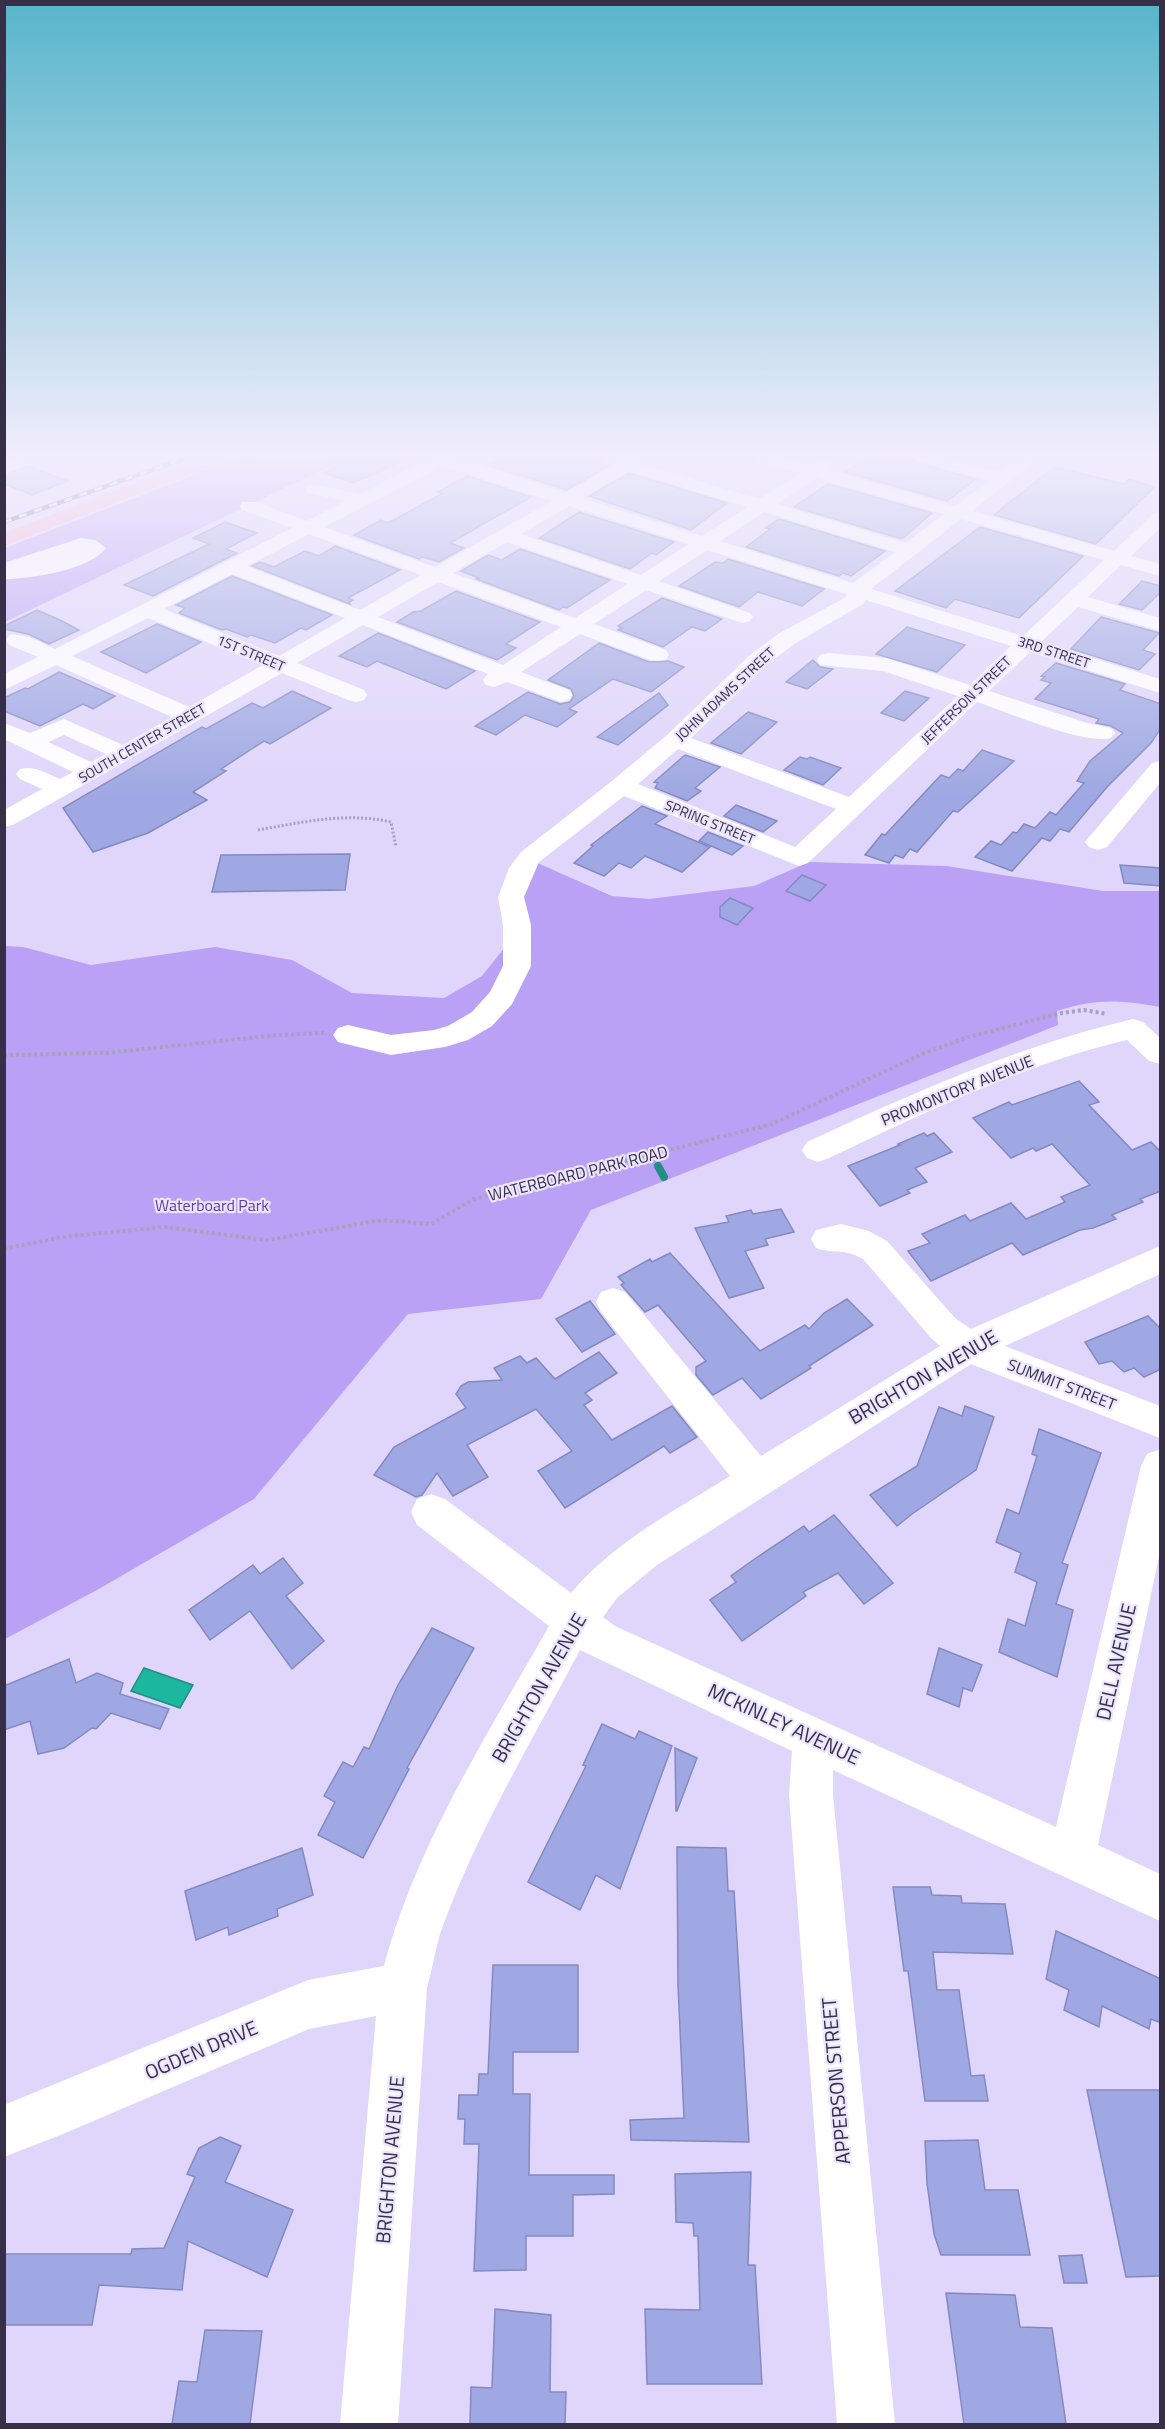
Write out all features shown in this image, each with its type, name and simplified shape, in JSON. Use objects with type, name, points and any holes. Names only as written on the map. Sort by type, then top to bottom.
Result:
[{"type":"street","points":[[4,683],[224,570]]},
{"type":"street","points":[[240,570],[361,618],[498,677],[561,695]]},
{"type":"street","points":[[423,570],[658,655]]},
{"type":"street","name":"SOUTH CENTER STREET","points":[[4,820],[124,754],[443,570]]},
{"type":"street","points":[[607,570],[743,617]]},
{"type":"street","points":[[498,677],[662,570]]},
{"type":"street","name":"3RD STREET","points":[[795,570],[1161,686]]},
{"type":"street","name":"JOHN ADAMS STREET","points":[[348,1035],[391,1045],[435,1040],[458,1033],[482,1019],[502,997],[517,966],[517,925],[511,897],[522,868],[530,857],[621,786],[675,740],[758,660],[786,639],[856,600],[857,590],[883,570]]},
{"type":"street","name":"JEFFERSON STREET","points":[[799,858],[1103,570]]},
{"type":"street","points":[[1073,599],[1161,626]]},
{"type":"street","name":"1ST STREET","points":[[147,610],[356,695]]},
{"type":"street","points":[[17,640],[189,716]]},
{"type":"street","points":[[828,660],[886,665],[972,695],[1082,729],[1103,733]]},
{"type":"street","points":[[30,742],[63,726],[124,754]]},
{"type":"street","points":[[4,730],[92,772]]},
{"type":"street","points":[[675,740],[853,807]]},
{"type":"street","points":[[1098,842],[1161,768]]},
{"type":"street","points":[[28,774],[61,789]]},
{"type":"street","name":"SPRING STREET","points":[[621,786],[799,858]]},
{"type":"street","points":[[1133,1029],[1161,1054]]},
{"type":"street","name":"PROMONTORY AVENUE","points":[[818,1150],[922,1101],[995,1071],[1108,1034],[1133,1029]]},
{"type":"street","name":"SUMMIT STREET","points":[[828,1239],[841,1237],[857,1240],[875,1250],[943,1328],[968,1347],[1161,1422]]},
{"type":"street","name":"BRIGHTON AVENUE","points":[[369,2424],[404,1988],[416,1936],[448,1857],[486,1781],[575,1619],[603,1585],[643,1552],[968,1347],[1161,1259]]},
{"type":"street","points":[[613,1302],[756,1479]]},
{"type":"street","name":"DELL AVENUE","points":[[1072,1857],[1161,1466]]},
{"type":"street","name":"MCKINLEY AVENUE","points":[[432,1512],[600,1640],[1161,1898]]},
{"type":"street","name":"APPERSON STREET","points":[[816,1738],[811,1772],[811,1795],[866,2424]]},
{"type":"street","name":"OGDEN DRIVE","points":[[4,2131],[308,2006],[352,1995],[404,1988]]},
{"type":"path","points":[[258,830],[344,817],[372,816],[390,822],[396,847]]},
{"type":"path","name":"WATERBOARD PARK ROAD","points":[[4,1249],[63,1237],[164,1227],[267,1240],[382,1220],[432,1224],[474,1199],[772,1124],[920,1055],[968,1037],[1084,1010],[1111,1015],[1133,1029]]},
{"type":"path","points":[[4,1055],[46,1056],[141,1051],[294,1033],[348,1035]]},
{"type":"green space","points":[[5,570],[113,570],[5,622]]},
{"type":"green space","name":"Waterboard Park","points":[[533,861],[612,896],[649,899],[754,886],[809,862],[947,866],[1103,891],[1160,891],[1160,1007],[1133,1003],[1096,1002],[1057,1011],[1058,1025],[591,1210],[541,1299],[408,1314],[254,1499],[97,1590],[5,1639],[5,946],[23,947],[91,965],[215,947],[292,960],[352,993],[444,998],[482,976],[509,942]]},
{"type":"shaded area","points":[[144,1668],[193,1685],[180,1708],[131,1691]]},
{"type":"building","points":[[154,570],[203,570],[153,596],[124,585]]},
{"type":"building","points":[[263,570],[399,570],[348,598],[353,600],[349,602],[350,604]]},
{"type":"building","points":[[582,570],[610,580],[567,608],[563,607],[559,610],[476,579],[479,578],[461,571]]},
{"type":"building","points":[[702,570],[764,570],[824,589],[802,606],[758,592],[739,607],[679,586]]},
{"type":"building","points":[[821,570],[859,570],[851,576],[843,573],[839,576]]},
{"type":"building","points":[[922,570],[1068,570],[1019,618],[955,599],[946,608],[895,591]]},
{"type":"building","points":[[232,576],[332,615],[306,630],[301,628],[275,643],[251,635],[247,637],[226,629],[222,630],[179,613],[185,608],[176,605]]},
{"type":"building","points":[[1142,581],[1161,586],[1161,592],[1142,610],[1119,604]]},
{"type":"building","points":[[456,591],[540,622],[506,644],[516,648],[497,660],[397,622]]},
{"type":"building","points":[[662,598],[722,619],[705,631],[692,627],[663,647],[618,630],[622,628],[618,626]]},
{"type":"building","points":[[37,610],[79,630],[49,644],[28,634],[4,629],[4,626]]},
{"type":"building","points":[[1101,617],[1159,633],[1143,650],[1155,654],[1139,670],[1071,649]]},
{"type":"building","points":[[157,624],[201,642],[146,673],[101,652]]},
{"type":"building","points":[[907,627],[965,645],[937,672],[876,654]]},
{"type":"building","points":[[378,633],[475,671],[446,689],[377,661],[367,667],[339,656]]},
{"type":"building","points":[[599,643],[649,662],[668,661],[684,667],[651,692],[613,679],[569,709],[577,712],[557,727],[525,715],[496,735],[475,726],[528,692],[560,704],[570,702],[574,696],[571,689],[548,680]]},
{"type":"building","points":[[813,660],[820,667],[833,669],[807,689],[786,682]]},
{"type":"building","points":[[1056,663],[1125,684],[1120,690],[1161,704],[1161,728],[1151,743],[1107,787],[1069,832],[1060,829],[1050,841],[1042,838],[1012,871],[975,857],[991,841],[1001,845],[1013,832],[1017,833],[1024,824],[1035,828],[1050,812],[1056,815],[1084,783],[1077,781],[1090,761],[1123,733],[1111,726],[1096,723],[1099,719],[1035,699],[1051,683],[1041,680],[1045,677],[1041,676]]},
{"type":"building","points":[[59,672],[115,696],[93,709],[83,704],[40,726],[4,711],[4,698],[25,688],[28,689]]},
{"type":"building","points":[[292,691],[331,708],[270,744],[264,741],[221,769],[226,771],[193,792],[207,800],[148,833],[93,852],[63,808],[202,727],[206,729],[252,703],[263,708]]},
{"type":"building","points":[[905,691],[929,698],[904,721],[881,713]]},
{"type":"building","points":[[659,693],[668,705],[618,745],[597,737]]},
{"type":"building","points":[[748,712],[777,722],[741,754],[711,743]]},
{"type":"building","points":[[982,750],[1014,761],[958,812],[953,811],[917,852],[910,849],[903,858],[895,855],[889,863],[865,855],[882,834],[885,835],[941,775],[949,778],[958,769],[963,771]]},
{"type":"building","points":[[685,755],[720,767],[695,788],[701,791],[687,801],[655,788],[658,783],[654,782]]},
{"type":"building","points":[[800,757],[807,759],[810,757],[841,768],[823,785],[784,770]]},
{"type":"building","points":[[736,805],[777,821],[763,832],[724,816]]},
{"type":"building","points":[[642,806],[667,816],[655,824],[710,847],[682,872],[645,856],[631,868],[619,863],[604,876],[574,863],[593,846],[591,845]]},
{"type":"building","points":[[708,832],[743,846],[732,855],[699,841]]},
{"type":"building","points":[[350,854],[345,890],[212,892],[221,855]]},
{"type":"building","points":[[1120,865],[1161,868],[1161,886],[1124,883]]},
{"type":"building","points":[[802,875],[826,885],[810,901],[786,891]]},
{"type":"building","points":[[730,898],[753,908],[737,925],[720,917],[720,907]]},
{"type":"building","points":[[1079,1081],[1099,1102],[1089,1105],[1132,1150],[1151,1142],[1161,1152],[1161,1191],[1140,1199],[1143,1202],[1112,1215],[1116,1219],[1093,1228],[1080,1230],[1023,1255],[1012,1243],[931,1281],[908,1251],[930,1243],[922,1234],[965,1215],[970,1221],[1011,1203],[1026,1219],[1065,1202],[1061,1197],[1090,1185],[1052,1144],[1036,1151],[1033,1148],[1011,1158],[973,1118],[1009,1102],[1012,1105]]},
{"type":"building","points":[[924,1133],[927,1136],[934,1133],[952,1152],[915,1168],[927,1182],[907,1190],[910,1193],[880,1206],[848,1166]]},
{"type":"building","points":[[781,1209],[794,1232],[765,1239],[768,1245],[745,1251],[764,1288],[729,1298],[695,1228],[729,1222],[726,1216],[751,1210],[753,1214]]},
{"type":"building","points":[[670,1253],[760,1351],[805,1325],[809,1329],[824,1313],[847,1299],[873,1325],[761,1399],[742,1378],[713,1395],[696,1375],[696,1367],[706,1361],[658,1305],[645,1312],[621,1285],[624,1283],[618,1277],[650,1259],[652,1262]]},
{"type":"building","points":[[590,1301],[615,1334],[582,1352],[556,1319]]},
{"type":"building","points":[[1148,1316],[1161,1329],[1161,1369],[1144,1377],[1134,1368],[1124,1372],[1112,1361],[1099,1364],[1085,1342]]},
{"type":"building","points":[[599,1352],[617,1373],[585,1393],[592,1400],[584,1405],[612,1440],[672,1406],[697,1437],[670,1453],[664,1446],[565,1508],[538,1471],[572,1451],[536,1409],[467,1445],[488,1477],[453,1496],[437,1473],[422,1495],[416,1497],[374,1475],[394,1447],[466,1408],[456,1394],[461,1386],[468,1382],[502,1380],[494,1368],[520,1356],[527,1363],[536,1358],[555,1379]]},
{"type":"building","points":[[965,1406],[994,1417],[976,1470],[897,1526],[870,1495],[917,1466],[939,1407],[962,1416]]},
{"type":"building","points":[[1039,1429],[1101,1453],[1062,1563],[1068,1565],[1056,1604],[1073,1610],[1057,1677],[999,1652],[1008,1619],[1025,1626],[1037,1582],[1015,1572],[1021,1553],[996,1542],[1007,1509],[1019,1514],[1037,1456],[1032,1454]]},
{"type":"building","points":[[834,1515],[893,1583],[864,1604],[838,1573],[803,1592],[806,1596],[742,1641],[710,1600],[736,1582],[731,1576],[756,1558],[804,1526],[809,1532]]},
{"type":"building","points":[[283,1558],[303,1583],[286,1596],[324,1641],[292,1669],[250,1611],[210,1640],[189,1610],[253,1565],[260,1574]]},
{"type":"building","points":[[432,1628],[474,1648],[407,1768],[409,1769],[363,1858],[318,1835],[335,1802],[324,1796],[343,1762],[353,1767],[364,1747],[369,1749],[398,1685]]},
{"type":"building","points":[[939,1648],[982,1665],[972,1691],[963,1688],[959,1707],[927,1694]]},
{"type":"building","points":[[69,1659],[76,1683],[97,1673],[123,1683],[120,1694],[169,1709],[160,1729],[111,1713],[96,1729],[92,1728],[64,1748],[38,1754],[30,1721],[4,1730],[4,1686]]},
{"type":"building","points":[[602,1724],[635,1739],[639,1731],[672,1746],[620,1889],[596,1875],[580,1910],[528,1882],[586,1766],[583,1765]]},
{"type":"building","points":[[675,1748],[697,1758],[677,1811],[676,1811]]},
{"type":"building","points":[[677,1847],[726,1848],[728,1891],[734,1891],[749,2142],[631,2140],[630,2120],[684,2118],[678,1985]]},
{"type":"building","points":[[302,1848],[313,1895],[277,1909],[278,1916],[229,1935],[228,1927],[196,1940],[185,1891]]},
{"type":"building","points":[[893,1887],[930,1887],[932,1895],[961,1896],[962,1903],[1005,1904],[1013,1954],[933,1952],[937,1990],[959,1990],[971,2076],[984,2075],[988,2101],[925,2101],[908,1971],[904,1971]]},
{"type":"building","points":[[1056,1931],[1161,1979],[1161,2023],[1151,2019],[1149,2029],[1102,2006],[1099,2027],[1064,2010],[1069,1990],[1046,1979]]},
{"type":"building","points":[[493,1965],[578,1965],[578,2052],[513,2052],[513,2094],[530,2094],[529,2175],[614,2175],[614,2194],[573,2195],[573,2236],[526,2236],[526,2270],[474,2271],[479,2144],[464,2144],[465,2119],[458,2119],[459,2095],[478,2095],[479,2074],[488,2074]]},
{"type":"building","points":[[1087,2090],[1161,2090],[1161,2276],[1126,2277]]},
{"type":"building","points":[[220,2137],[241,2146],[225,2182],[293,2210],[267,2277],[188,2241],[182,2290],[99,2285],[92,2325],[4,2325],[4,2254],[131,2254],[132,2249],[164,2248],[195,2177],[187,2174],[199,2148]]},
{"type":"building","points":[[978,2140],[985,2190],[1018,2190],[1030,2255],[941,2255],[934,2234],[927,2183],[925,2141]]},
{"type":"building","points":[[751,2172],[748,2265],[755,2265],[762,2384],[647,2384],[645,2309],[700,2310],[698,2236],[694,2236],[693,2223],[676,2222],[675,2174]]},
{"type":"building","points":[[1082,2255],[1087,2283],[1064,2283],[1059,2256]]},
{"type":"building","points":[[946,2293],[1015,2295],[1020,2327],[1052,2328],[1066,2424],[964,2424]]},
{"type":"building","points":[[495,2309],[551,2315],[550,2392],[566,2392],[565,2424],[470,2424],[471,2387],[492,2388]]},
{"type":"building","points":[[205,2330],[262,2331],[250,2424],[172,2424],[179,2381],[197,2382]]},
{"type":"waterway","points":[[658,1166],[664,1177]]}]
